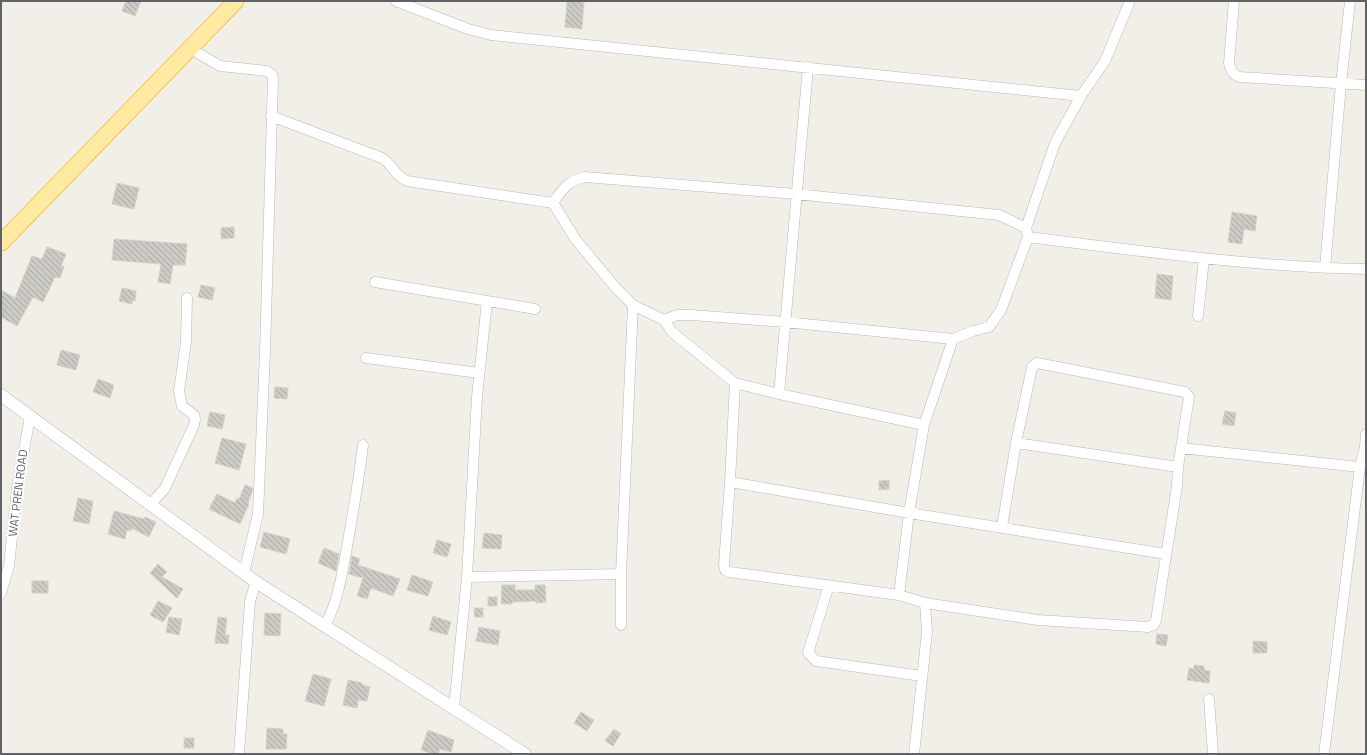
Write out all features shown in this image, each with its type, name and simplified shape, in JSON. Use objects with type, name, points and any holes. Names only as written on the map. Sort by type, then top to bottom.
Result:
[{"type":"highway","points":[[1,242],[191,49],[236,1]]},
{"type":"street","points":[[396,1],[468,29],[491,36],[808,67],[1081,96]]},
{"type":"street","points":[[664,320],[677,315],[691,315],[785,322],[953,339],[973,331],[989,327],[1001,310],[1055,143],[1081,96],[1105,61],[1130,1]]},
{"type":"street","points":[[1234,1],[1229,63],[1235,76],[1366,85]]},
{"type":"street","points":[[1325,268],[1341,84],[1350,1]]},
{"type":"street","points":[[191,49],[220,66],[267,71],[272,75],[273,79],[265,352],[258,514],[244,573]]},
{"type":"street","points":[[779,394],[808,67]]},
{"type":"street","points":[[271,116],[382,158],[389,162],[396,174],[407,181],[553,203],[576,240],[633,305],[664,320],[672,332],[735,383],[924,425]]},
{"type":"street","points":[[553,203],[564,186],[575,179],[585,177],[796,194],[999,215],[1027,233],[1204,259],[1325,268],[1366,269]]},
{"type":"street","points":[[1198,316],[1204,259]]},
{"type":"street","points":[[375,282],[535,309]]},
{"type":"street","points":[[150,505],[165,488],[194,425],[194,416],[182,406],[180,401],[186,342],[187,298]]},
{"type":"street","points":[[454,708],[467,577],[479,373],[487,301]]},
{"type":"street","points":[[621,625],[621,574],[633,305]]},
{"type":"street","points":[[899,594],[909,513],[924,425],[953,339]]},
{"type":"street","points":[[366,358],[479,373]]},
{"type":"street","points":[[735,383],[724,564],[725,570],[730,572],[899,594],[925,603],[1038,620],[1148,626],[1154,625],[1156,620],[1189,397],[1185,392],[1037,363],[1032,367],[1016,443],[1002,527]]},
{"type":"street","points":[[1,395],[256,582],[328,621],[454,708],[525,754]]},
{"type":"street","name":"WAT PREN ROAD","points":[[1,593],[9,566],[17,488],[30,417]]},
{"type":"street","points":[[1324,754],[1360,467],[1365,447],[1366,434]]},
{"type":"street","points":[[1016,443],[1178,467]]},
{"type":"street","points":[[328,621],[340,586],[358,488],[363,445]]},
{"type":"street","points":[[1181,448],[1360,467]]},
{"type":"street","points":[[730,482],[909,513],[1166,554]]},
{"type":"street","points":[[467,577],[621,574]]},
{"type":"street","points":[[239,754],[250,601],[256,582]]},
{"type":"street","points":[[829,585],[808,653],[816,661],[922,676]]},
{"type":"street","points":[[914,754],[927,632],[925,603]]},
{"type":"street","points":[[1209,699],[1213,754]]},
{"type":"building","points":[[126,1],[141,1],[135,16],[122,11]]},
{"type":"building","points":[[567,1],[584,1],[582,29],[565,27]]},
{"type":"building","points":[[117,183],[139,188],[134,209],[112,204]]},
{"type":"building","points":[[1232,212],[1257,216],[1255,231],[1244,229],[1242,244],[1228,242]]},
{"type":"building","points":[[234,227],[234,238],[221,239],[221,228]]},
{"type":"building","points":[[114,239],[187,244],[185,265],[173,265],[170,284],[158,282],[161,264],[112,260]]},
{"type":"building","points":[[47,247],[66,254],[61,266],[64,267],[60,278],[55,277],[43,302],[33,297],[17,326],[1,317],[1,290],[15,298],[32,256],[42,259]]},
{"type":"building","points":[[1157,274],[1173,276],[1171,300],[1155,298]]},
{"type":"building","points":[[201,285],[215,288],[212,300],[198,297]]},
{"type":"building","points":[[122,288],[136,291],[135,301],[132,300],[132,304],[119,301]]},
{"type":"building","points":[[61,350],[80,355],[76,370],[57,365]]},
{"type":"building","points":[[98,379],[114,385],[110,398],[93,392]]},
{"type":"building","points":[[275,387],[288,388],[287,399],[274,398]]},
{"type":"building","points":[[1225,411],[1236,413],[1234,426],[1222,424]]},
{"type":"building","points":[[210,412],[225,415],[222,429],[207,426]]},
{"type":"building","points":[[222,438],[246,444],[239,470],[215,463]]},
{"type":"building","points":[[889,480],[889,489],[879,490],[879,481]]},
{"type":"building","points":[[245,485],[253,488],[248,503],[249,504],[240,524],[209,509],[217,494],[235,503],[237,498],[239,499]]},
{"type":"building","points":[[78,498],[93,501],[89,524],[73,521]]},
{"type":"building","points":[[114,511],[144,519],[145,517],[156,522],[149,537],[131,528],[131,531],[127,530],[125,539],[108,534]]},
{"type":"building","points":[[264,532],[290,539],[286,554],[260,547]]},
{"type":"building","points":[[484,533],[502,535],[501,549],[482,548]]},
{"type":"building","points":[[437,540],[451,544],[447,557],[433,553]]},
{"type":"building","points":[[324,548],[339,554],[336,571],[318,563]]},
{"type":"building","points":[[352,556],[360,559],[358,565],[400,579],[393,596],[371,588],[367,599],[357,596],[363,578],[349,574]]},
{"type":"building","points":[[158,564],[167,572],[162,577],[183,589],[177,598],[150,573]]},
{"type":"building","points":[[412,575],[433,582],[428,596],[407,590]]},
{"type":"building","points":[[32,581],[48,581],[48,593],[32,593]]},
{"type":"building","points":[[502,585],[515,585],[515,590],[535,590],[535,585],[545,585],[546,602],[512,602],[512,604],[501,604]]},
{"type":"building","points":[[488,597],[497,597],[497,606],[488,606]]},
{"type":"building","points":[[158,601],[172,608],[163,622],[150,615]]},
{"type":"building","points":[[474,608],[483,608],[483,617],[475,617]]},
{"type":"building","points":[[265,613],[281,614],[280,636],[264,635]]},
{"type":"building","points":[[433,616],[451,622],[447,635],[429,630]]},
{"type":"building","points":[[169,617],[182,619],[179,635],[166,632]]},
{"type":"building","points":[[218,617],[227,618],[225,635],[229,635],[228,644],[215,643]]},
{"type":"building","points":[[479,627],[500,631],[498,645],[476,641]]},
{"type":"building","points":[[1157,634],[1168,635],[1166,646],[1156,644]]},
{"type":"building","points":[[1253,641],[1267,642],[1267,653],[1253,653]]},
{"type":"building","points":[[1194,665],[1204,666],[1204,670],[1210,671],[1209,683],[1187,680],[1189,668],[1194,669]]},
{"type":"building","points":[[313,674],[331,679],[324,706],[305,701]]},
{"type":"building","points":[[348,680],[362,683],[362,685],[370,687],[367,701],[358,700],[357,708],[343,705]]},
{"type":"building","points":[[581,712],[594,720],[587,731],[574,723]]},
{"type":"building","points":[[267,728],[283,729],[283,734],[287,734],[286,749],[266,749]]},
{"type":"building","points":[[614,729],[621,734],[613,746],[605,741]]},
{"type":"building","points":[[428,730],[454,740],[451,752],[440,749],[438,754],[433,754],[421,750]]},
{"type":"building","points":[[184,738],[194,738],[194,748],[184,748]]}]
